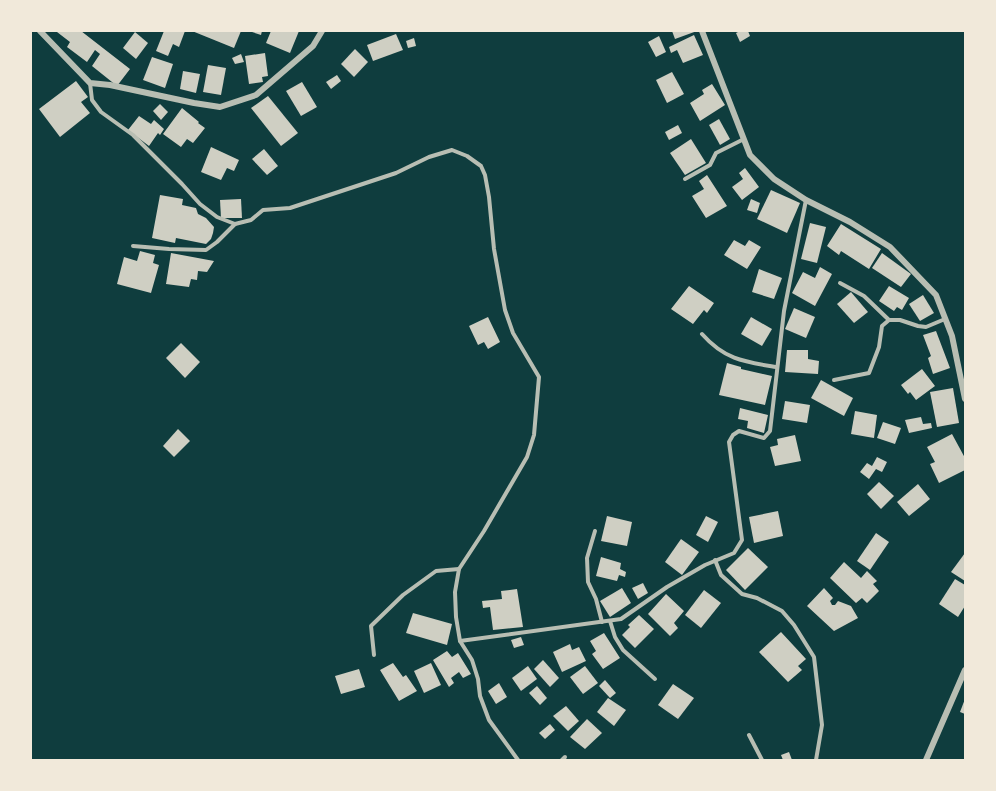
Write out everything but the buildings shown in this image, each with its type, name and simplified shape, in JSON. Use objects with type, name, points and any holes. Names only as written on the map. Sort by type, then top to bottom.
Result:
[{"type":"street","points":[[40,31],[90,83],[92,100],[101,112],[133,135],[200,204],[217,217],[235,224]]},
{"type":"street","points":[[90,83],[110,85],[220,107],[256,96],[313,46],[322,31]]},
{"type":"street","points":[[702,31],[750,155],[774,179],[806,200],[850,222],[890,246],[936,295],[952,336],[965,399]]},
{"type":"street","points":[[685,179],[710,165],[716,152],[744,139]]},
{"type":"street","points":[[133,246],[206,250],[235,224],[251,220],[263,210],[290,208],[396,173],[429,157],[452,150],[467,156],[481,166],[485,175],[489,197],[494,249],[505,310],[513,333],[539,378],[534,435],[527,457],[484,531],[459,569],[455,592],[456,617],[460,641],[472,660],[478,679],[480,696],[488,720],[518,760]]},
{"type":"street","points":[[460,641],[620,620],[667,587],[715,560],[734,553],[742,540],[729,442],[732,435],[739,431],[764,438],[770,431],[776,368],[784,311],[806,200]]},
{"type":"street","points":[[840,283],[864,296],[889,320]]},
{"type":"street","points":[[834,380],[869,373],[879,347],[882,326],[889,320],[900,320],[926,327],[945,319]]},
{"type":"street","points":[[702,334],[711,344],[732,358],[776,368]]},
{"type":"street","points":[[595,532],[587,558],[588,582],[596,599],[602,622]]},
{"type":"street","points":[[715,560],[721,575],[742,594],[757,598],[782,611],[794,625],[814,657],[822,726],[816,760]]},
{"type":"street","points":[[374,655],[371,626],[403,595],[436,571],[459,569]]},
{"type":"street","points":[[610,621],[615,637],[623,650],[654,679]]},
{"type":"street","points":[[926,760],[965,670]]},
{"type":"street","points":[[749,735],[762,760]]}]
